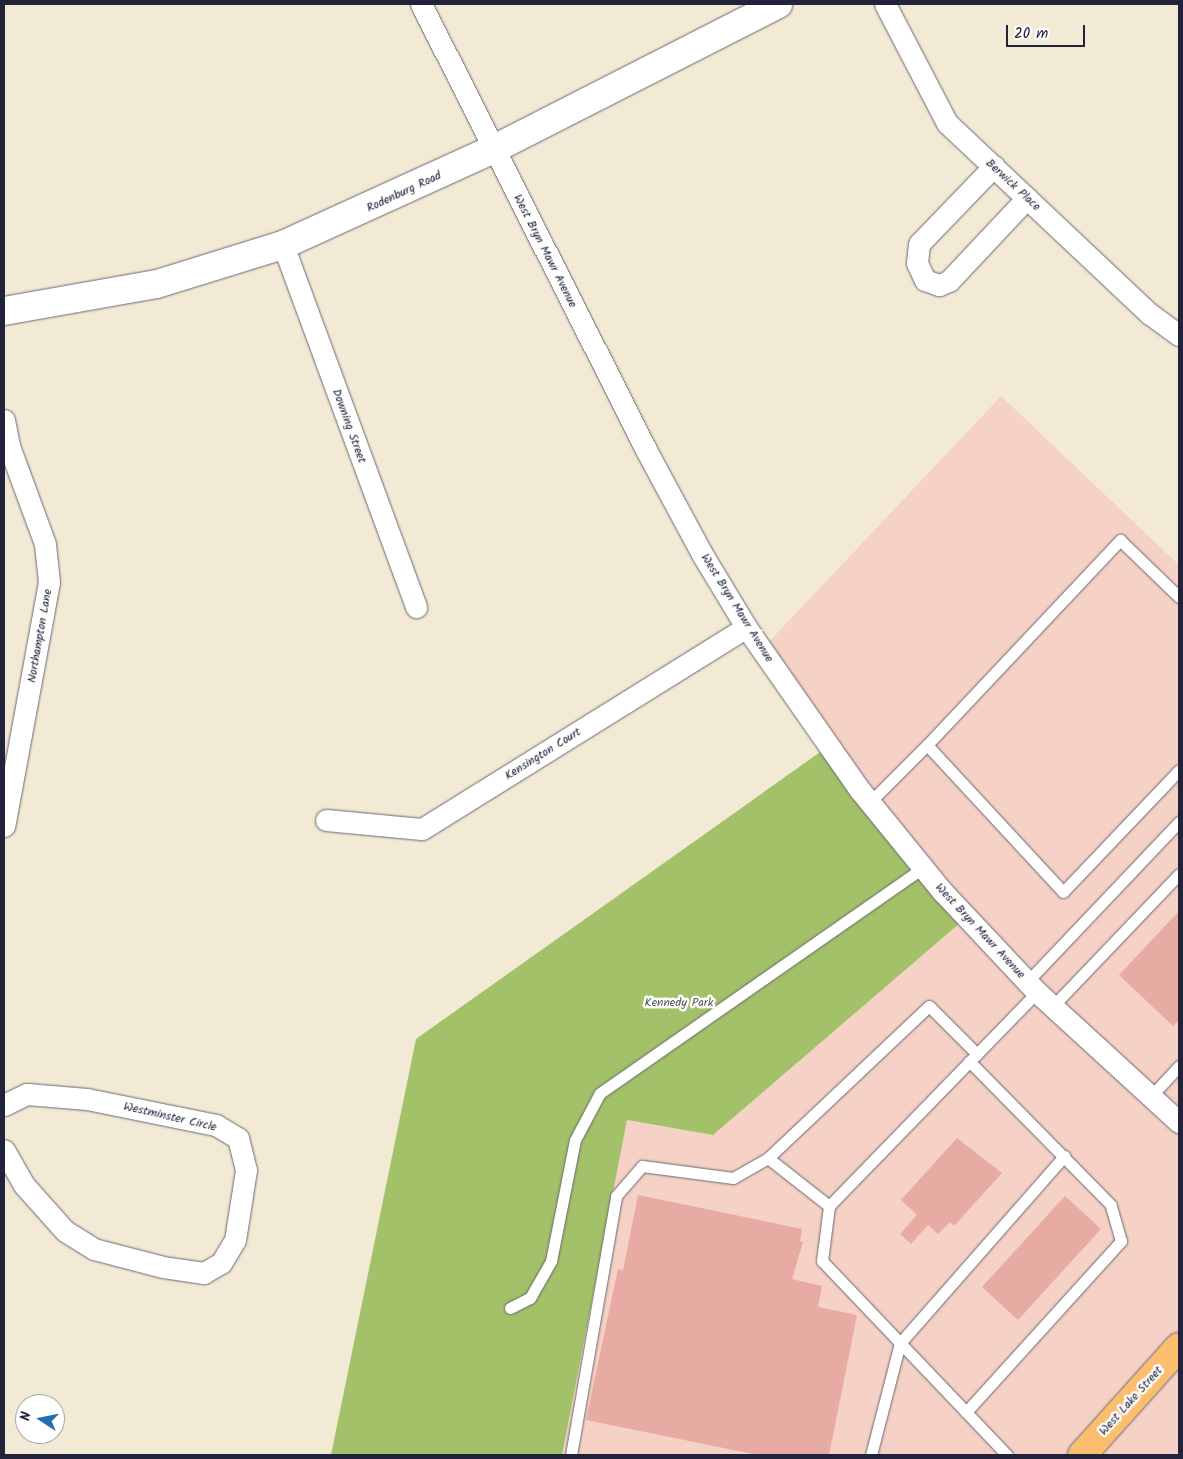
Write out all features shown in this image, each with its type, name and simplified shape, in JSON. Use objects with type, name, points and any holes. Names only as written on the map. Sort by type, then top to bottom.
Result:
[{"type":"main road","name":"West Lake Street","points":[[1082,1455],[1179,1346]]},
{"type":"street","name":"West Bryn Mawr Avenue","points":[[421,4],[645,448],[702,554],[746,626],[870,802],[923,868],[1052,1007],[1152,1095],[1179,1122]]},
{"type":"street","name":"Rodenburg Road","points":[[4,311],[157,284],[283,245],[494,150],[778,4]]},
{"type":"street","name":"Berwick Place","points":[[885,4],[947,123],[1150,314],[1179,335]]},
{"type":"street","points":[[994,166],[918,244],[917,263],[925,280],[939,285],[949,281],[1027,198]]},
{"type":"street","name":"Downing Street","points":[[283,245],[416,607]]},
{"type":"street","name":"Northampton Lane","points":[[4,420],[6,447],[45,544],[49,582],[4,826]]},
{"type":"street","name":"Kensington Court","points":[[326,820],[422,829],[746,626]]},
{"type":"street","name":"Westminster Circle","points":[[4,1105],[27,1094],[79,1098],[216,1125],[238,1138],[246,1170],[234,1240],[221,1263],[204,1273],[163,1267],[94,1249],[65,1231],[24,1185],[4,1150]]},
{"type":"lane","points":[[870,802],[927,745],[1120,540],[1179,598]]},
{"type":"lane","points":[[927,745],[1063,892],[1179,770]]},
{"type":"lane","points":[[1007,1455],[822,1261],[829,1206],[973,1058],[1032,987],[1179,822]]},
{"type":"lane","points":[[510,1308],[530,1298],[551,1261],[575,1140],[600,1093],[923,868]]},
{"type":"lane","points":[[1052,1007],[1179,874]]},
{"type":"lane","points":[[571,1455],[616,1196],[642,1166],[733,1178],[768,1158],[929,1006],[973,1058],[1111,1204],[1121,1241],[966,1412]]},
{"type":"lane","points":[[1152,1095],[1179,1066]]},
{"type":"lane","points":[[871,1455],[900,1343],[1064,1156]]},
{"type":"lane","points":[[768,1158],[829,1206]]},
{"type":"shaded area","points":[[1001,396],[1179,565],[1179,1109],[1028,973],[870,792],[767,644]]},
{"type":"shaded area","points":[[960,923],[1179,1132],[1179,1340],[1071,1455],[562,1455],[627,1120],[713,1135]]},
{"type":"shaded area","points":[[1179,1364],[1179,1455],[1094,1455]]},
{"type":"green space","name":"Kennedy Park","points":[[823,750],[960,923],[713,1135],[627,1120],[562,1455],[331,1455],[416,1039]]},
{"type":"building","points":[[1179,911],[1179,1020],[1173,1026],[1119,975]]},
{"type":"building","points":[[957,1138],[1002,1173],[954,1226],[950,1222],[938,1234],[928,1225],[911,1244],[900,1234],[917,1215],[901,1200]]},
{"type":"building","points":[[638,1195],[802,1229],[800,1241],[803,1242],[792,1279],[822,1286],[818,1307],[857,1315],[829,1455],[758,1455],[586,1420],[618,1269],[623,1270]]},
{"type":"building","points":[[1065,1196],[1101,1229],[1018,1320],[982,1287]]}]
